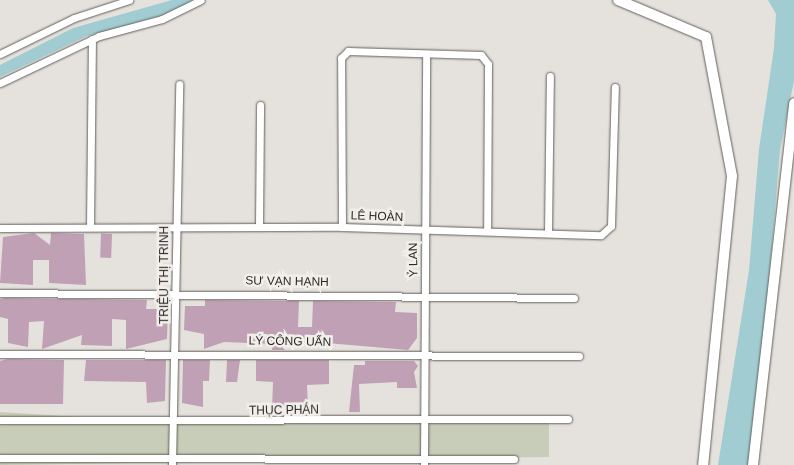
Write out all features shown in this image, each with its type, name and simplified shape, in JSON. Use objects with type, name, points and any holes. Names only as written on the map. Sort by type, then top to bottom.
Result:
[{"type":"street","points":[[0,54],[74,18],[129,0]]},
{"type":"street","points":[[0,83],[92,39],[162,19],[201,0]]},
{"type":"street","points":[[618,0],[706,37],[732,176],[703,465]]},
{"type":"street","points":[[90,228],[92,39]]},
{"type":"street","points":[[342,227],[341,58],[348,51],[481,55],[488,64],[487,230]]},
{"type":"street","name":"Ỷ LAN","points":[[424,461],[426,420],[426,54]]},
{"type":"street","points":[[548,232],[550,76]]},
{"type":"street","name":"TRIỆU THỊ TRINH","points":[[172,463],[176,352],[179,84]]},
{"type":"street","name":"LÊ HOÀN","points":[[0,228],[342,227],[601,235],[611,226],[615,87]]},
{"type":"street","points":[[753,465],[794,103]]},
{"type":"street","points":[[259,227],[260,105]]},
{"type":"street","name":"SƯ VẠN HẠNH","points":[[0,293],[176,292],[574,298]]},
{"type":"street","name":"LÝ CÔNG UẨN","points":[[0,354],[176,352],[580,356]]},
{"type":"street","name":"THỤC PHÁN","points":[[0,420],[173,423],[568,420]]},
{"type":"street","points":[[0,458],[172,463],[514,459]]},
{"type":"green space","points":[[0,412],[173,423],[549,420],[549,457],[0,465]]},
{"type":"water","points":[[172,0],[193,0],[168,14],[87,36],[0,77],[0,65],[73,28]]},
{"type":"water","points":[[768,0],[794,0],[794,81],[780,150],[761,379],[748,465],[718,465],[749,270],[759,149],[774,48],[776,14]]},
{"type":"building","points":[[34,233],[50,245],[51,233],[84,234],[86,285],[49,283],[49,260],[33,260],[33,285],[0,283],[3,237]]},
{"type":"building","points":[[101,234],[112,234],[111,258],[100,258]]},
{"type":"building","points":[[0,299],[147,300],[146,309],[168,309],[167,339],[126,349],[126,320],[112,319],[112,346],[81,345],[82,335],[42,349],[44,321],[29,322],[28,347],[8,343],[8,319],[0,317]]},
{"type":"building","points":[[205,300],[299,301],[298,327],[312,327],[313,301],[396,302],[395,312],[417,313],[417,338],[408,350],[315,342],[279,344],[285,350],[272,350],[273,344],[224,342],[204,349],[204,334],[184,330],[185,306],[205,306]]},
{"type":"building","points":[[8,359],[64,360],[63,404],[0,404],[0,361]]},
{"type":"building","points":[[86,360],[166,360],[165,401],[147,403],[146,382],[84,381]]},
{"type":"building","points":[[183,360],[210,360],[209,381],[203,381],[203,407],[182,403]]},
{"type":"building","points":[[227,360],[240,360],[237,382],[226,382]]},
{"type":"building","points":[[256,360],[329,360],[329,384],[307,385],[308,409],[272,409],[273,382],[256,381]]},
{"type":"building","points":[[365,361],[414,361],[418,366],[414,372],[417,388],[397,388],[397,382],[359,384],[360,412],[349,412],[354,365],[365,365]]}]
